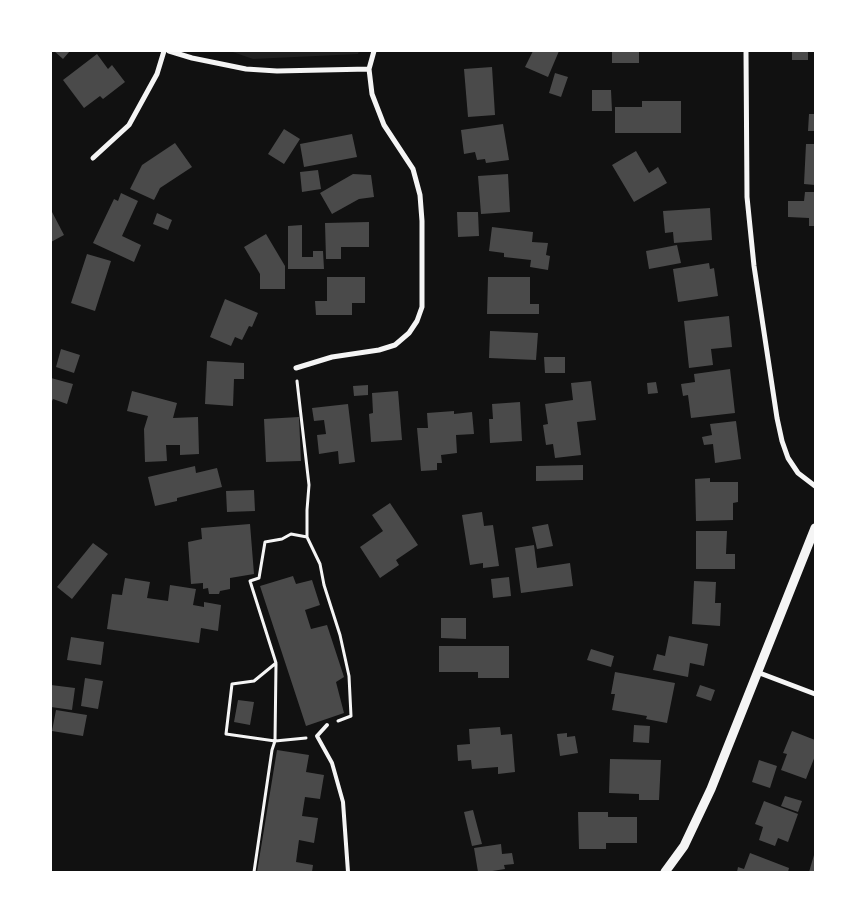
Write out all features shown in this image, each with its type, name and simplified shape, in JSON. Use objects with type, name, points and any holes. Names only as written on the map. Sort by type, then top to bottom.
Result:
[{"type":"street","points":[[93,158],[129,125],[157,74],[164,51]]},
{"type":"street","points":[[170,51],[192,58],[246,69],[277,71],[369,69]]},
{"type":"street","points":[[192,58],[194,51]]},
{"type":"street","points":[[296,368],[332,357],[379,350],[395,345],[409,333],[417,321],[422,307],[422,221],[420,195],[413,169],[384,125],[372,94],[369,69],[374,51]]},
{"type":"street","points":[[746,51],[747,197],[754,266],[777,418],[788,458],[798,473],[815,486]]},
{"type":"street","points":[[665,872],[684,846],[711,789],[815,528]]},
{"type":"street","points":[[758,672],[815,694]]},
{"type":"lane","points":[[327,725],[317,736],[332,763],[342,802],[348,872]]},
{"type":"path","points":[[296,368],[309,485],[307,537],[320,564],[324,585],[340,635],[349,676],[351,716],[327,725]]},
{"type":"path","points":[[254,872],[272,750],[275,741],[276,663],[250,581],[259,578],[265,542],[282,539],[291,534],[307,537]]},
{"type":"path","points":[[276,663],[254,681],[232,684],[226,734],[275,741],[317,736]]},
{"type":"shaded area","points":[[230,51],[359,51],[358,54],[253,59]]},
{"type":"building","points":[[54,51],[70,51],[63,59]]},
{"type":"building","points":[[533,51],[559,51],[548,77],[525,67]]},
{"type":"building","points":[[612,51],[639,51],[639,63],[612,63]]},
{"type":"building","points":[[792,51],[808,51],[808,60],[792,60]]},
{"type":"building","points":[[97,54],[108,69],[112,65],[125,82],[103,99],[100,96],[84,108],[63,80]]},
{"type":"building","points":[[492,67],[495,115],[468,117],[464,69]]},
{"type":"building","points":[[555,73],[568,77],[561,97],[549,93]]},
{"type":"building","points":[[592,90],[611,90],[612,111],[592,111]]},
{"type":"building","points":[[642,101],[681,101],[681,133],[615,133],[615,107],[642,107]]},
{"type":"building","points":[[809,114],[815,114],[815,131],[808,131]]},
{"type":"building","points":[[503,124],[509,160],[486,163],[485,159],[477,160],[475,152],[464,154],[461,130]]},
{"type":"building","points":[[284,129],[300,139],[284,164],[268,154]]},
{"type":"building","points":[[352,134],[357,157],[304,167],[300,144]]},
{"type":"building","points":[[175,143],[192,167],[160,188],[154,200],[130,189],[142,165]]},
{"type":"building","points":[[806,144],[815,144],[815,185],[804,184]]},
{"type":"building","points":[[636,151],[649,173],[658,167],[667,183],[634,202],[612,165]]},
{"type":"building","points":[[318,170],[321,189],[302,192],[300,172]]},
{"type":"building","points":[[353,174],[371,175],[374,197],[359,199],[332,214],[320,193]]},
{"type":"building","points":[[508,174],[510,212],[481,214],[478,176]]},
{"type":"building","points":[[805,192],[815,192],[815,226],[809,226],[809,218],[788,217],[788,201],[804,201]]},
{"type":"building","points":[[121,193],[138,201],[122,236],[141,245],[134,262],[93,243],[114,199],[118,201]]},
{"type":"building","points":[[710,208],[712,240],[674,243],[673,232],[665,233],[663,211]]},
{"type":"building","points":[[51,210],[64,235],[51,242]]},
{"type":"building","points":[[457,212],[478,212],[479,236],[458,237]]},
{"type":"building","points":[[157,213],[172,220],[168,230],[153,224]]},
{"type":"building","points":[[369,222],[369,247],[341,247],[341,259],[326,259],[325,223]]},
{"type":"building","points":[[302,225],[302,257],[313,257],[313,251],[323,251],[324,269],[288,269],[288,226]]},
{"type":"building","points":[[492,227],[533,232],[532,242],[548,243],[546,255],[550,256],[548,270],[530,267],[531,260],[504,257],[504,253],[489,251]]},
{"type":"building","points":[[266,234],[285,266],[285,289],[260,289],[260,274],[244,247]]},
{"type":"building","points":[[677,245],[681,263],[649,269],[646,251]]},
{"type":"building","points":[[87,254],[111,261],[95,311],[71,303]]},
{"type":"building","points":[[709,263],[710,269],[714,268],[718,296],[678,302],[673,269]]},
{"type":"building","points":[[327,277],[365,277],[365,303],[352,303],[352,315],[316,315],[315,301],[327,301]]},
{"type":"building","points":[[488,277],[530,277],[530,304],[539,304],[539,314],[487,314]]},
{"type":"building","points":[[225,299],[258,313],[252,327],[249,326],[242,340],[235,337],[231,346],[210,337]]},
{"type":"building","points":[[729,316],[732,347],[711,349],[713,365],[689,368],[684,321]]},
{"type":"building","points":[[490,331],[538,333],[536,360],[489,358]]},
{"type":"building","points":[[61,349],[80,355],[74,373],[56,367]]},
{"type":"building","points":[[544,357],[565,357],[565,373],[545,373]]},
{"type":"building","points":[[207,361],[244,363],[244,379],[234,379],[233,406],[205,404]]},
{"type":"building","points":[[730,369],[735,413],[691,418],[688,395],[683,396],[681,384],[695,382],[694,374]]},
{"type":"building","points":[[51,378],[73,384],[67,404],[53,399],[51,403]]},
{"type":"building","points":[[591,381],[596,420],[577,422],[581,455],[555,458],[553,444],[546,445],[543,425],[548,424],[545,404],[573,400],[571,383]]},
{"type":"building","points":[[656,382],[658,393],[648,394],[647,383]]},
{"type":"building","points":[[368,385],[368,395],[354,396],[353,386]]},
{"type":"building","points":[[132,391],[177,403],[173,418],[198,417],[199,454],[180,455],[180,445],[166,445],[167,461],[145,462],[144,429],[148,416],[127,411]]},
{"type":"building","points":[[398,391],[402,440],[371,442],[369,414],[373,413],[372,393]]},
{"type":"building","points":[[520,402],[522,441],[490,443],[489,419],[493,419],[492,404]]},
{"type":"building","points":[[348,404],[355,462],[339,464],[338,451],[319,454],[317,435],[326,434],[324,420],[314,421],[312,408]]},
{"type":"building","points":[[454,411],[454,414],[472,412],[474,434],[456,435],[457,453],[441,455],[442,463],[437,463],[437,470],[421,471],[417,428],[428,428],[427,413]]},
{"type":"building","points":[[299,417],[301,461],[266,462],[264,419]]},
{"type":"building","points":[[736,421],[741,459],[715,463],[713,444],[704,445],[702,437],[712,435],[710,424]]},
{"type":"building","points":[[583,465],[583,480],[536,481],[536,466]]},
{"type":"building","points":[[195,466],[196,473],[217,468],[222,487],[177,498],[177,501],[155,506],[148,477]]},
{"type":"building","points":[[710,478],[710,482],[738,482],[738,502],[733,503],[733,520],[696,521],[695,479]]},
{"type":"building","points":[[254,490],[255,511],[227,512],[226,491]]},
{"type":"building","points":[[390,503],[418,545],[396,560],[399,565],[380,578],[360,547],[383,531],[372,515]]},
{"type":"building","points":[[482,512],[484,526],[493,525],[499,566],[483,568],[483,563],[470,565],[462,515]]},
{"type":"building","points":[[250,524],[254,574],[230,578],[230,589],[220,591],[219,594],[209,594],[208,588],[203,589],[203,583],[191,584],[188,542],[202,539],[201,528]]},
{"type":"building","points":[[548,524],[553,546],[537,549],[532,527]]},
{"type":"building","points":[[696,531],[727,531],[726,554],[735,554],[735,569],[696,569]]},
{"type":"building","points":[[93,543],[108,554],[72,599],[57,587]]},
{"type":"building","points":[[534,545],[537,568],[570,563],[573,586],[521,593],[515,548]]},
{"type":"building","points":[[293,576],[296,584],[312,580],[320,605],[305,610],[311,629],[327,625],[344,677],[336,682],[344,713],[306,726],[260,586]]},
{"type":"building","points":[[509,577],[511,596],[493,598],[491,579]]},
{"type":"building","points":[[125,578],[150,582],[147,598],[168,601],[170,585],[196,589],[193,605],[204,607],[204,602],[221,605],[218,631],[201,628],[199,643],[107,629],[112,594],[122,595]]},
{"type":"building","points":[[694,581],[716,582],[715,603],[721,603],[720,626],[692,624]]},
{"type":"building","points":[[441,618],[466,618],[466,639],[441,638]]},
{"type":"building","points":[[669,636],[708,644],[704,666],[690,663],[688,677],[653,670],[657,654],[665,656]]},
{"type":"building","points":[[71,637],[104,642],[101,665],[67,660]]},
{"type":"building","points":[[439,646],[509,646],[509,678],[478,678],[478,672],[439,672]]},
{"type":"building","points":[[591,649],[614,656],[611,667],[587,660]]},
{"type":"building","points":[[615,672],[675,683],[667,723],[646,719],[647,716],[612,710],[615,694],[611,694]]},
{"type":"building","points":[[85,678],[103,681],[98,709],[81,706]]},
{"type":"building","points":[[51,685],[75,688],[72,710],[51,707]]},
{"type":"building","points":[[700,685],[715,690],[711,701],[696,696]]},
{"type":"building","points":[[238,700],[254,702],[250,725],[234,722]]},
{"type":"building","points":[[56,710],[87,715],[83,736],[52,731]]},
{"type":"building","points":[[634,725],[650,726],[649,743],[633,742]]},
{"type":"building","points":[[500,727],[501,735],[512,734],[515,772],[498,774],[498,767],[472,769],[471,760],[458,761],[457,745],[470,744],[469,729]]},
{"type":"building","points":[[792,731],[815,740],[815,756],[806,779],[781,770],[787,754],[783,753]]},
{"type":"building","points":[[567,733],[567,737],[575,736],[578,753],[560,756],[557,734]]},
{"type":"building","points":[[277,750],[309,755],[306,772],[324,775],[320,799],[305,797],[302,816],[318,818],[314,843],[299,840],[296,862],[313,865],[312,872],[257,872]]},
{"type":"building","points":[[610,759],[661,760],[659,800],[639,800],[639,794],[609,793]]},
{"type":"building","points":[[759,760],[777,766],[770,788],[752,782]]},
{"type":"building","points":[[785,796],[802,801],[798,812],[781,806]]},
{"type":"building","points":[[764,801],[798,814],[788,842],[778,838],[775,846],[759,840],[763,827],[755,824]]},
{"type":"building","points":[[473,810],[482,844],[472,846],[464,812]]},
{"type":"building","points":[[578,812],[608,812],[608,817],[637,817],[637,843],[606,843],[606,849],[579,849]]},
{"type":"building","points":[[501,844],[502,854],[512,853],[514,864],[504,865],[505,869],[478,872],[474,848]]},
{"type":"building","points":[[750,853],[789,868],[788,872],[737,872],[738,867],[744,869]]},
{"type":"building","points":[[814,855],[815,872],[809,872]]}]
